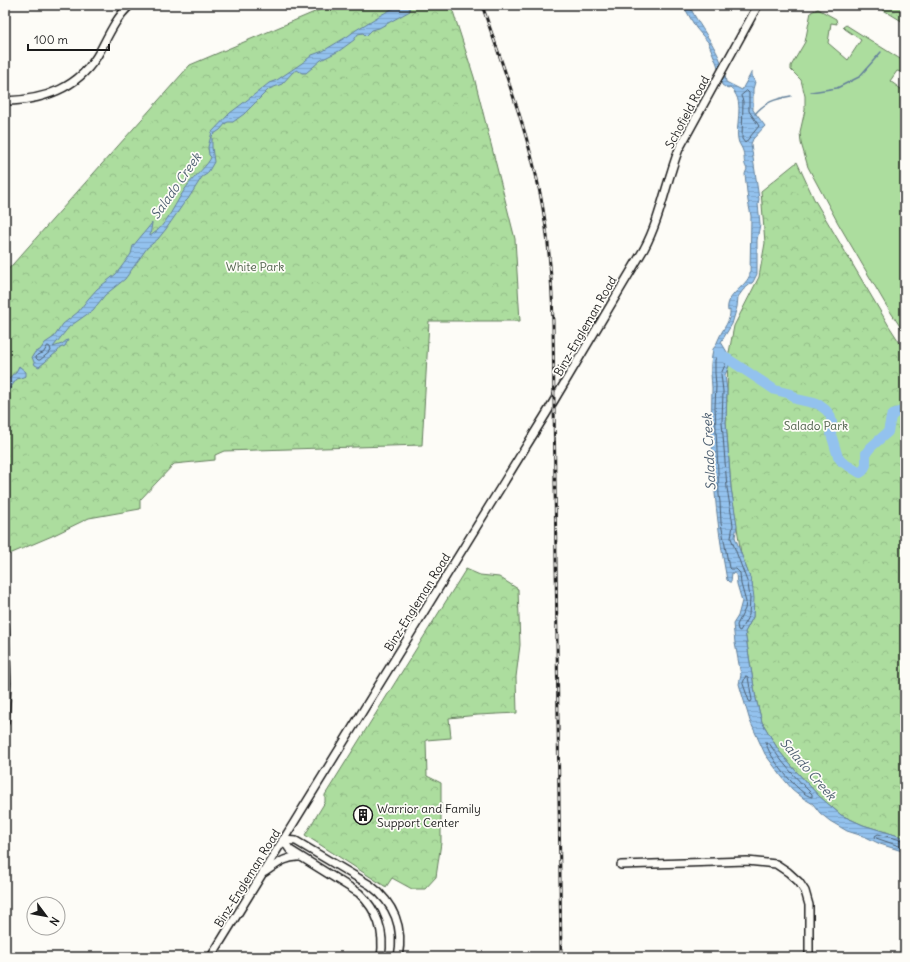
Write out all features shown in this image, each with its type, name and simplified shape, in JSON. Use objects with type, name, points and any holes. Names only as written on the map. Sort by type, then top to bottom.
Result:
[{"type":"street","points":[[5,100],[22,100],[45,96],[57,92],[72,84],[92,64],[101,50],[112,26],[130,5]]},
{"type":"street","name":"Schofield Road","points":[[638,258],[656,222],[672,166],[684,138],[758,5]]},
{"type":"street","name":"Binz-Engleman Road","points":[[211,957],[550,408],[638,258]]},
{"type":"street","points":[[5,626],[7,682],[5,722]]},
{"type":"street","points":[[283,840],[290,850],[359,893],[369,904],[376,916],[381,930],[383,944],[381,957]]},
{"type":"street","points":[[283,840],[296,841],[381,894],[393,911],[398,924],[400,937],[398,957]]},
{"type":"street","points":[[262,874],[281,861],[292,856],[302,858]]},
{"type":"street","points":[[621,865],[747,861],[776,864],[799,882],[805,892],[809,905],[809,957]]},
{"type":"green space","name":"White Park","points":[[331,5],[451,5],[474,77],[515,239],[520,321],[429,321],[422,445],[224,451],[215,455],[215,460],[174,464],[140,500],[140,509],[89,518],[5,556],[5,273],[190,65]]},
{"type":"green space","points":[[875,5],[905,5],[905,23]]},
{"type":"green space","points":[[818,9],[836,19],[837,24],[831,23],[828,43],[848,60],[861,40],[843,27],[846,25],[905,62],[905,73],[897,71],[890,81],[905,92],[905,334],[886,305],[838,223],[808,167],[801,143],[800,132],[805,110],[805,96],[801,80],[791,70],[791,66],[805,42],[811,12]]},
{"type":"green space","name":"Salado Park","points":[[797,162],[814,199],[905,351],[905,838],[863,825],[841,815],[819,796],[779,751],[762,722],[756,699],[745,632],[753,617],[752,583],[741,554],[731,488],[726,422],[728,358],[734,326],[759,277],[765,243],[761,191]]},
{"type":"green space","points":[[466,569],[480,575],[499,577],[518,589],[520,645],[516,677],[517,713],[449,718],[451,738],[426,740],[427,776],[441,783],[441,843],[436,877],[425,889],[412,889],[392,878],[386,887],[305,835],[325,802],[325,795]]},
{"type":"water","points":[[399,5],[413,5],[409,8],[410,11],[379,28],[372,30],[366,36],[363,33],[358,34],[354,40],[339,51],[321,60],[306,73],[302,73],[297,70],[293,72],[282,84],[269,89],[244,114],[233,122],[226,123],[214,134],[212,136],[212,147],[214,162],[207,174],[202,177],[166,229],[158,239],[147,248],[125,279],[105,295],[93,310],[69,327],[53,347],[68,340],[65,346],[60,348],[39,367],[35,365],[32,357],[35,352],[40,350],[45,343],[54,337],[63,324],[78,312],[97,289],[116,274],[131,254],[133,246],[152,223],[150,236],[156,232],[166,220],[188,185],[210,160],[211,157],[209,155],[208,147],[212,132],[230,113],[269,83],[277,80],[312,55],[323,51]]},
{"type":"water","points":[[683,5],[689,5],[711,42],[721,61],[726,82],[742,90],[752,71],[752,77],[755,82],[753,89],[753,110],[765,126],[753,139],[751,144],[759,199],[760,224],[757,240],[757,274],[753,282],[743,290],[738,297],[732,324],[721,342],[730,357],[729,366],[725,375],[727,390],[726,422],[731,488],[737,525],[735,537],[752,583],[754,598],[753,617],[745,632],[756,699],[762,722],[779,751],[819,796],[841,815],[863,825],[905,838],[905,852],[847,831],[830,821],[820,813],[813,804],[792,789],[765,754],[750,721],[739,684],[741,675],[733,624],[738,616],[742,601],[736,574],[732,573],[731,582],[727,580],[719,533],[714,485],[711,367],[713,349],[729,318],[730,310],[728,311],[728,305],[730,300],[745,283],[750,274],[751,216],[745,174],[747,169],[737,133],[739,112],[738,99],[730,88],[728,89],[722,85],[717,64],[708,42],[696,28]]},
{"type":"water","points":[[19,366],[26,372],[26,376],[17,379],[5,395],[5,384],[13,374],[15,374]]},
{"type":"waterway","points":[[811,92],[837,88],[859,77],[881,52]]},
{"type":"waterway","points":[[755,114],[771,102],[780,98],[791,96]]},
{"type":"waterway","points":[[719,353],[775,390],[791,394],[796,399],[818,404],[826,410],[830,415],[832,422],[831,434],[838,457],[842,462],[860,473],[866,465],[866,453],[888,432],[891,417],[895,413],[905,410]]},
{"type":"railway","points":[[482,5],[514,98],[535,169],[546,225],[550,258],[553,323],[561,957]]},
{"type":"place","name":"Warrior and Family Support Center","points":[[363,815]]},
{"type":"water label","name":"Salado Creek","points":[[176,186]]},
{"type":"water label","name":"Salado Creek","points":[[709,452]]},
{"type":"water label","name":"Salado Creek","points":[[808,769]]}]
